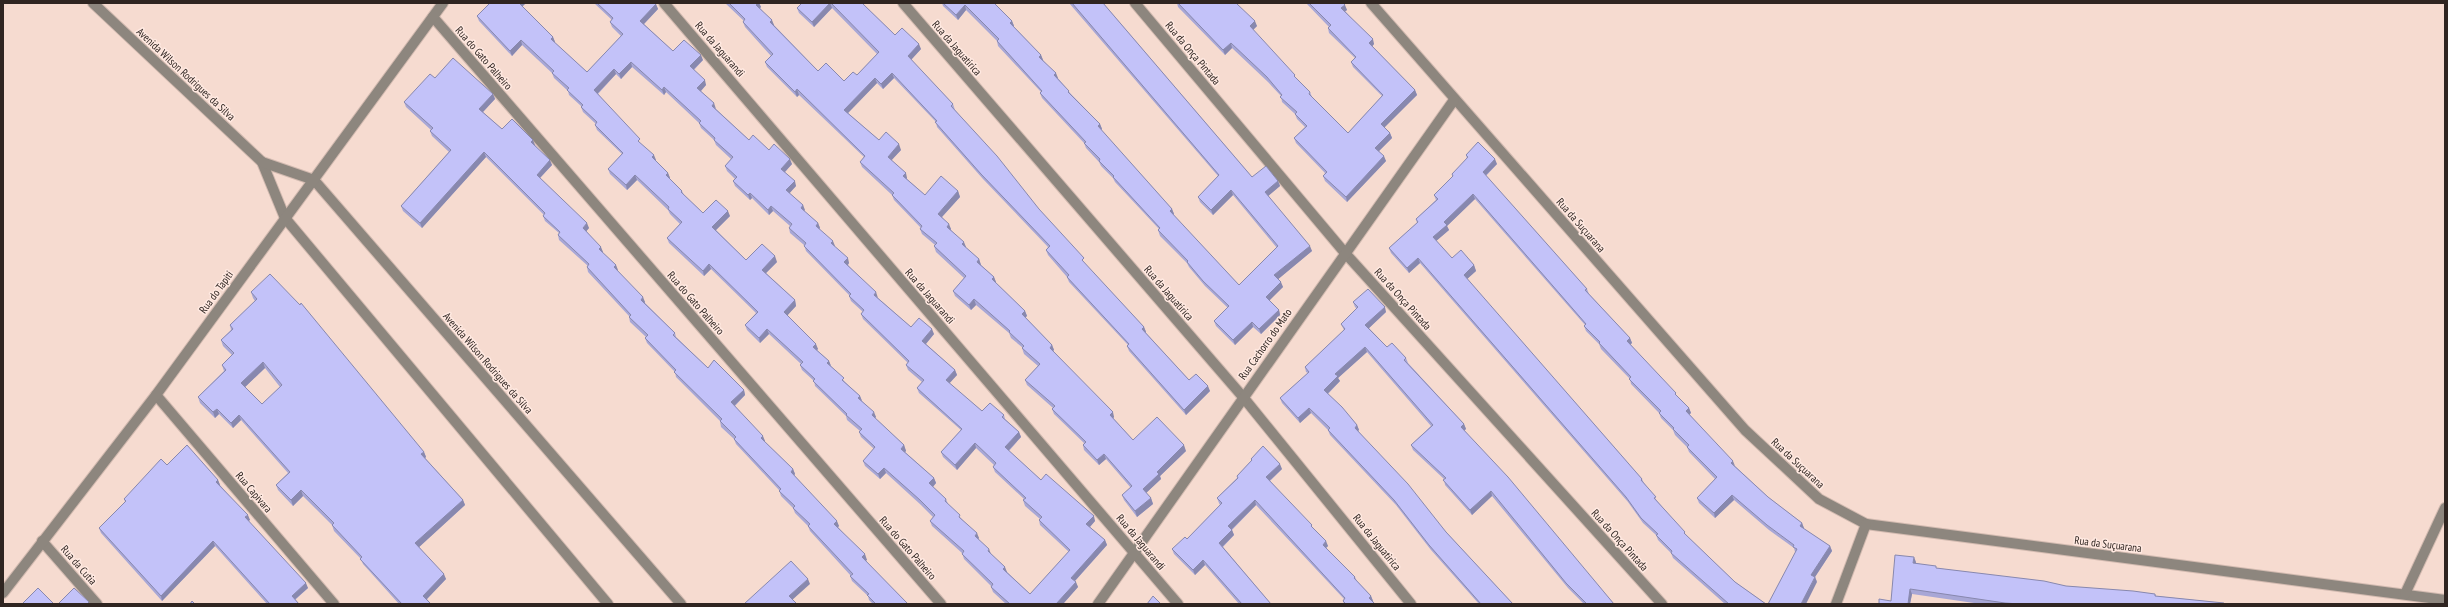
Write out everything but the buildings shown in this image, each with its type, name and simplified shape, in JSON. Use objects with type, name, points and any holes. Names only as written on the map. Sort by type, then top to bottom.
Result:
[{"type":"street","name":"Avenida Wilson Rodrigues da Silva","points":[[93,3],[262,162],[314,180],[681,604]]},
{"type":"street","name":"Rua do Tapiti","points":[[3,593],[156,395],[443,3]]},
{"type":"street","name":"Rua da Jaguarandi","points":[[664,3],[1178,604]]},
{"type":"street","name":"Rua da Jaguatirica","points":[[903,3],[1243,397],[1411,604]]},
{"type":"street","name":"Rua da Onça Pintada","points":[[1135,3],[1345,252],[1662,604]]},
{"type":"street","name":"Rua da Suçuarana","points":[[1371,3],[1454,100],[1745,430],[1819,500],[1866,524],[2445,600]]},
{"type":"street","name":"Rua do Gato Palheiro","points":[[433,17],[941,604]]},
{"type":"street","name":"Rua Cachorro do Mato","points":[[1098,604],[1345,252],[1454,100]]},
{"type":"street","name":"Avenida Wilson Rodrigues da Silva","points":[[262,162],[285,218],[608,604]]},
{"type":"street","name":"Rua Capivara","points":[[156,395],[334,604]]},
{"type":"street","points":[[2405,594],[2445,508]]},
{"type":"street","points":[[1836,604],[1866,524]]},
{"type":"street","name":"Rua da Cutia","points":[[42,541],[97,604]]}]
